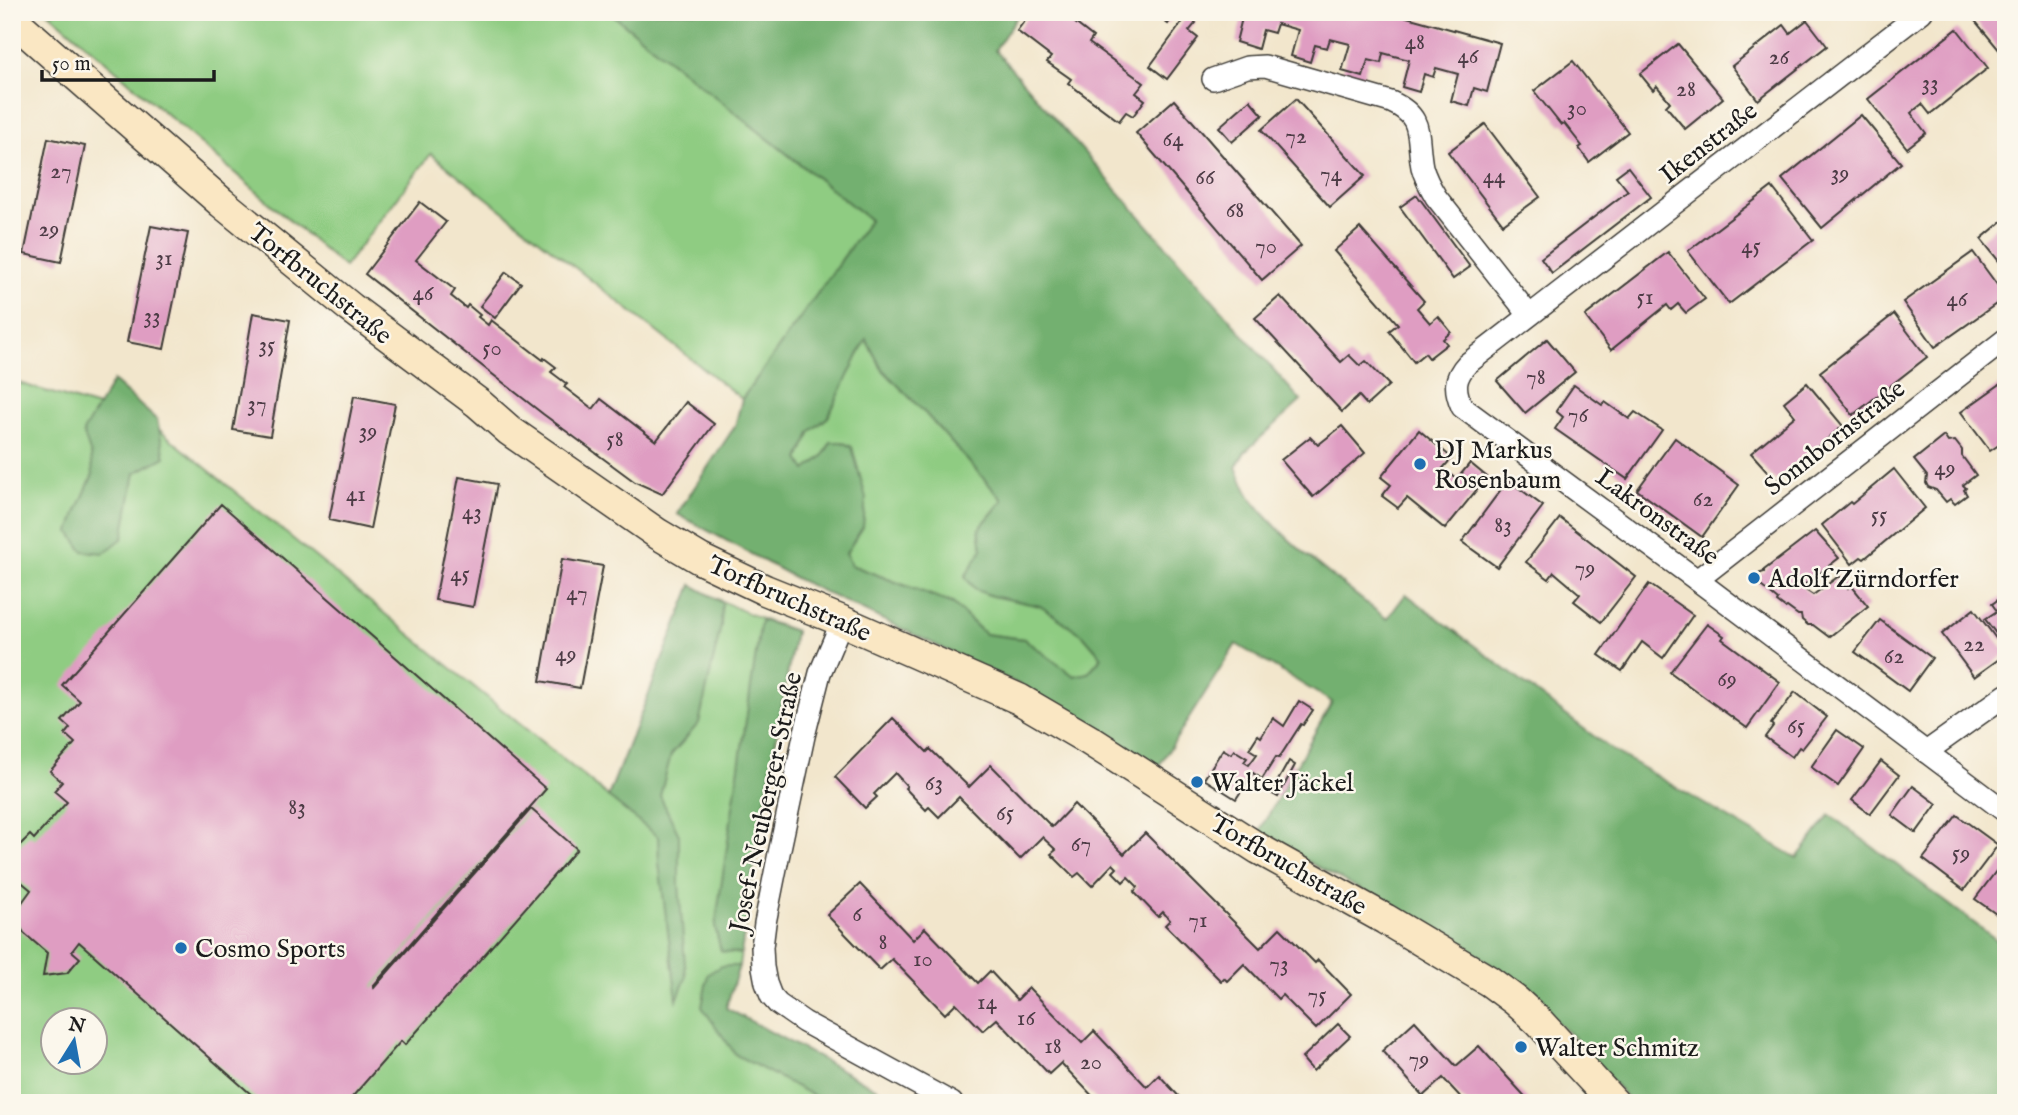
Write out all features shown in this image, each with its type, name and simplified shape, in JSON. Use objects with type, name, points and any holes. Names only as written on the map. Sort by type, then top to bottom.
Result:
[{"type":"main road","name":"Torfbruchstraße","points":[[12,19],[153,144],[361,316],[478,403],[510,431],[658,534],[700,559],[765,590],[1019,699],[1088,740],[1259,849],[1489,981],[1524,1008],[1559,1042],[1614,1103]]},
{"type":"street","name":"Ikenstraße","points":[[1456,385],[1459,373],[1468,364],[1529,315],[1922,12]]},
{"type":"street","points":[[1213,79],[1247,67],[1265,66],[1404,108],[1417,124],[1422,166],[1426,180],[1436,197],[1529,315]]},
{"type":"street","name":"Sonnbornstraße","points":[[1697,580],[2006,339]]},
{"type":"street","name":"Lakronstraße","points":[[1456,385],[1456,395],[1462,407],[2006,813]]},
{"type":"street","name":"Josef-Neuberger-Straße","points":[[842,621],[820,673],[781,845],[762,947],[766,983],[771,996],[778,1004],[804,1022],[953,1103]]},
{"type":"street","points":[[1926,752],[2006,695]]},
{"type":"green space","points":[[48,12],[609,12],[870,220],[742,399],[431,154],[344,267]]},
{"type":"green space","points":[[609,12],[1020,12],[995,50],[1301,401],[1245,452],[1236,467],[1250,497],[1267,518],[1317,564],[1387,619],[1406,594],[1612,750],[1797,858],[1830,815],[2006,947],[2006,1103],[1631,1103],[1573,1037],[1505,975],[1456,940],[1257,835],[1332,702],[1236,644],[1155,772],[1018,684],[797,579],[677,514],[735,426],[742,399],[870,220]],"holes":[[[866,339],[882,369],[1003,500],[979,529],[982,549],[965,577],[976,590],[1040,606],[1083,635],[1102,657],[1088,673],[1074,676],[1024,639],[985,634],[953,604],[851,565],[846,553],[863,527],[866,498],[852,447],[842,442],[831,442],[823,456],[806,470],[799,459],[811,431],[828,417]]]},
{"type":"green space","points":[[865,338],[882,369],[1003,500],[980,528],[983,549],[965,577],[976,590],[992,596],[1040,605],[1083,635],[1102,657],[1088,673],[1074,676],[1024,639],[985,634],[953,603],[851,565],[846,553],[863,527],[831,442],[823,456],[806,471],[799,459],[811,431],[828,417]]},
{"type":"green space","points":[[12,381],[151,423],[608,796],[692,585],[742,611],[795,631],[739,966],[725,1008],[903,1103],[12,1103]]},
{"type":"green space","points":[[113,381],[157,420],[165,457],[135,473],[123,538],[104,553],[83,551],[70,532],[93,474],[91,455],[83,432]]},
{"type":"green space","points":[[692,585],[722,603],[721,626],[699,723],[671,755],[660,796],[679,835],[679,884],[686,978],[677,1000],[659,864],[658,837],[608,797]]},
{"type":"green space","points":[[761,620],[795,631],[741,954],[721,951],[715,927]]},
{"type":"green space","points":[[721,966],[739,966],[726,1008],[903,1103],[827,1103],[736,1055],[702,1007],[708,974]]},
{"type":"building","points":[[1031,12],[1061,12],[1093,37],[1089,43],[1144,83],[1136,93],[1145,100],[1133,116],[1126,112],[1119,121],[1068,83],[1071,79],[1047,62],[1051,57],[1017,31]]},
{"type":"building","points":[[1152,12],[1176,12],[1168,24]]},
{"type":"building","points":[[1238,12],[1389,12],[1500,43],[1487,92],[1474,88],[1469,106],[1451,101],[1458,74],[1436,68],[1433,77],[1424,74],[1419,92],[1402,87],[1409,60],[1383,53],[1381,63],[1368,60],[1363,77],[1342,71],[1350,44],[1330,39],[1327,48],[1315,45],[1310,62],[1291,56],[1298,30],[1277,24],[1274,33],[1263,30],[1258,49],[1236,42],[1243,14]]},
{"type":"building","points":[[1976,12],[2006,12],[2006,45],[2000,51],[1971,16]]},
{"type":"building","points":[[1187,16],[1196,23],[1189,31],[1198,38],[1167,79],[1150,66]]},
{"type":"building","points":[[1807,20],[1827,46],[1758,100],[1732,66],[1784,25],[1790,33]]},
{"type":"building","points":[[1957,29],[1988,68],[1930,114],[1922,104],[1911,113],[1926,133],[1907,148],[1868,99]]},
{"type":"building","points":[[1678,44],[1723,98],[1685,129],[1666,106],[1670,102],[1657,86],[1653,90],[1640,74]]},
{"type":"building","points":[[1573,61],[1628,132],[1589,162],[1579,148],[1582,146],[1534,91]]},
{"type":"building","points":[[1296,99],[1365,176],[1330,207],[1261,130]]},
{"type":"building","points":[[1174,100],[1301,246],[1262,280],[1136,133]]},
{"type":"building","points":[[1250,100],[1263,115],[1232,142],[1219,127]]},
{"type":"building","points":[[1861,115],[1901,163],[1822,228],[1782,179]]},
{"type":"building","points":[[1485,124],[1540,197],[1503,224],[1448,152]]},
{"type":"building","points":[[48,138],[85,146],[61,262],[24,254]]},
{"type":"building","points":[[1628,167],[1651,197],[1552,273],[1541,258],[1628,191],[1616,176]]},
{"type":"building","points":[[1772,187],[1813,240],[1729,304],[1688,251]]},
{"type":"building","points":[[1417,195],[1470,267],[1453,279],[1400,207]]},
{"type":"building","points":[[420,202],[446,222],[416,260],[455,290],[451,296],[466,308],[468,305],[488,325],[491,320],[556,367],[551,372],[567,384],[564,387],[593,409],[601,399],[656,441],[686,402],[714,424],[662,494],[635,482],[543,414],[365,274]]},
{"type":"building","points":[[2006,218],[2006,270],[1981,239]]},
{"type":"building","points":[[151,226],[188,233],[164,349],[127,342]]},
{"type":"building","points":[[1360,228],[1424,301],[1417,308],[1430,323],[1438,316],[1451,332],[1443,339],[1447,344],[1429,358],[1425,353],[1414,362],[1389,331],[1398,324],[1334,251]]},
{"type":"building","points":[[1668,252],[1705,299],[1686,313],[1678,304],[1671,310],[1667,305],[1611,350],[1585,316]]},
{"type":"building","points":[[1973,252],[2006,297],[1935,347],[1903,302]]},
{"type":"building","points":[[506,272],[521,283],[495,318],[480,306]]},
{"type":"building","points":[[1280,296],[1341,362],[1349,355],[1360,366],[1366,361],[1389,385],[1367,405],[1359,396],[1342,412],[1255,318]]},
{"type":"building","points":[[253,313],[290,320],[270,436],[233,430]]},
{"type":"building","points":[[1894,314],[1927,357],[1853,415],[1820,372]]},
{"type":"building","points":[[1547,339],[1575,372],[1525,413],[1497,381]]},
{"type":"building","points":[[2006,380],[2006,440],[1990,451],[1961,412]]},
{"type":"building","points":[[1807,383],[1843,426],[1776,481],[1751,453],[1795,416],[1784,402]]},
{"type":"building","points":[[1574,385],[1602,405],[1605,402],[1629,419],[1635,412],[1662,430],[1627,479],[1555,429],[1563,417],[1556,411]]},
{"type":"building","points":[[354,396],[395,404],[370,529],[329,520]]},
{"type":"building","points":[[1342,426],[1365,453],[1313,497],[1281,460],[1310,437],[1318,445]]},
{"type":"building","points":[[1419,430],[1452,458],[1443,468],[1457,479],[1470,463],[1487,477],[1445,529],[1407,498],[1398,508],[1382,496],[1391,485],[1381,477]]},
{"type":"building","points":[[1944,436],[1948,442],[1955,441],[1976,475],[1963,485],[1967,495],[1955,504],[1950,499],[1946,502],[1936,490],[1928,487],[1927,476],[1914,460]]},
{"type":"building","points":[[1675,438],[1739,485],[1702,537],[1637,490]]},
{"type":"building","points":[[1894,469],[1925,508],[1864,559],[1861,557],[1852,564],[1822,525]]},
{"type":"building","points":[[459,477],[497,484],[473,607],[435,600]]},
{"type":"building","points":[[1508,480],[1543,506],[1497,567],[1462,542]]},
{"type":"building","points":[[221,504],[546,789],[374,988],[531,809],[577,849],[405,1045],[401,1041],[347,1103],[271,1103],[265,1098],[261,1103],[79,942],[72,951],[80,958],[67,973],[43,976],[47,953],[24,933],[17,922],[18,908],[31,890],[12,874],[12,853],[30,835],[34,839],[67,802],[54,791],[62,782],[50,771],[75,743],[65,734],[70,728],[62,721],[80,701],[62,685]]},
{"type":"building","points":[[1560,518],[1636,577],[1601,622],[1574,601],[1580,594],[1554,572],[1549,579],[1526,562]]},
{"type":"building","points":[[1815,531],[1839,558],[1804,585],[1804,589],[1813,595],[1839,576],[1848,588],[1851,585],[1868,606],[1829,637],[1813,625],[1808,625],[1801,615],[1777,602],[1778,600],[1756,582],[1758,574]]},
{"type":"building","points":[[562,559],[603,566],[580,688],[540,681]]},
{"type":"building","points":[[1649,584],[1693,615],[1663,658],[1642,642],[1622,671],[1599,655]]},
{"type":"building","points":[[2006,594],[2006,636],[2001,640],[1985,619],[1997,611],[1992,604]]},
{"type":"building","points":[[1974,609],[2006,654],[1974,677],[1942,634]]},
{"type":"building","points":[[1880,620],[1932,658],[1908,691],[1855,652]]},
{"type":"building","points":[[1707,624],[1724,636],[1722,639],[1780,682],[1747,728],[1670,672]]},
{"type":"building","points":[[1795,692],[1827,717],[1802,749],[1799,747],[1792,757],[1765,737],[1773,726],[1771,724]]},
{"type":"building","points":[[1299,701],[1313,710],[1262,779],[1253,773],[1236,799],[1204,779],[1223,749],[1231,754],[1234,750],[1247,758],[1244,762],[1249,765],[1257,754],[1249,749],[1258,735],[1261,737],[1273,718],[1284,726]]},
{"type":"building","points":[[893,718],[927,752],[930,749],[969,787],[991,765],[1052,827],[1074,804],[1124,854],[1145,833],[1260,948],[1280,928],[1315,963],[1318,960],[1351,994],[1316,1029],[1282,995],[1278,999],[1244,964],[1227,981],[1224,978],[1221,981],[1165,925],[1170,920],[1163,912],[1158,917],[1134,892],[1138,887],[1128,877],[1123,882],[1113,872],[1117,868],[1113,864],[1092,886],[1079,873],[1074,877],[1051,854],[1056,850],[1042,837],[1020,859],[959,797],[939,817],[929,807],[926,810],[895,773],[874,794],[877,797],[865,808],[835,777]]},
{"type":"building","points":[[1837,730],[1864,749],[1838,786],[1811,767]]},
{"type":"building","points":[[1289,761],[1295,765],[1278,797],[1271,793]]},
{"type":"building","points":[[1881,761],[1899,775],[1870,814],[1852,800]]},
{"type":"building","points":[[1913,786],[1937,804],[1916,833],[1892,815]]},
{"type":"building","points":[[1957,815],[1998,845],[1964,890],[1923,859]]},
{"type":"building","points":[[2006,858],[2006,921],[1975,899]]},
{"type":"building","points":[[860,884],[913,940],[925,928],[978,983],[990,971],[1017,1000],[1029,988],[1082,1043],[1094,1031],[1147,1087],[1159,1075],[1185,1103],[1099,1103],[1061,1063],[1049,1074],[997,1019],[983,1031],[956,1003],[945,1014],[892,959],[880,970],[827,915]]},
{"type":"building","points":[[1415,1021],[1456,1066],[1479,1046],[1531,1103],[1466,1103],[1443,1078],[1423,1096],[1382,1051]]},
{"type":"building","points":[[1338,1024],[1350,1036],[1313,1071],[1302,1058]]},
{"type":"place","name":"DJ Markus Rosenbaum","points":[[1420,464]]},
{"type":"place","name":"Adolf Zürndorfer","points":[[1754,578]]},
{"type":"place","name":"Walter Jäckel","points":[[1197,782]]},
{"type":"place","name":"Cosmo Sports","points":[[181,948]]},
{"type":"place","name":"Walter Schmitz","points":[[1521,1047]]}]
